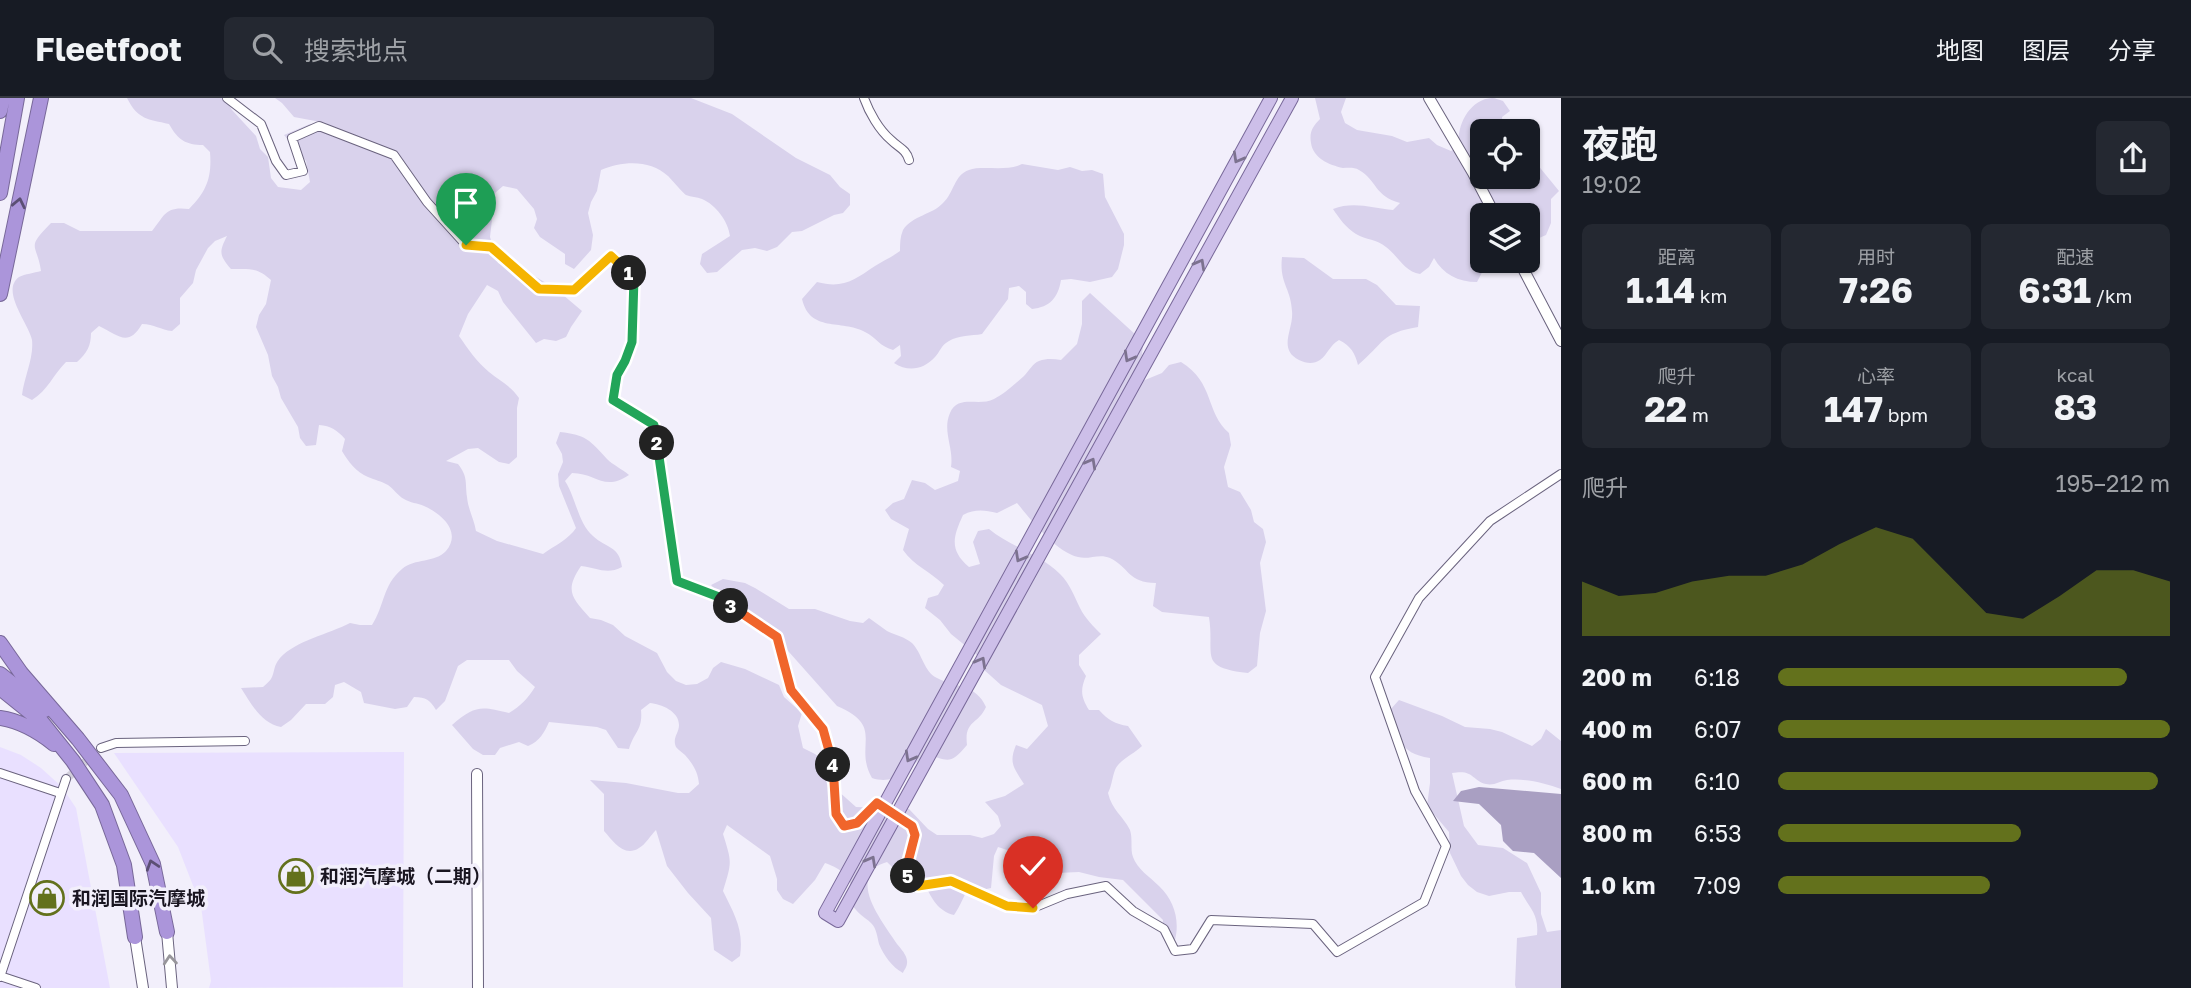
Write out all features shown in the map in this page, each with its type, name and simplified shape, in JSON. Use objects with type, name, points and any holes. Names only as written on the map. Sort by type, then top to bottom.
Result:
[{"type":"highway","points":[[0,111],[3,98]]},
{"type":"highway","points":[[0,193],[18,98]]},
{"type":"highway","points":[[0,294],[41,98]]},
{"type":"highway","points":[[0,643],[21,673],[78,738],[121,795],[153,864],[167,932]]},
{"type":"highway","points":[[0,674],[78,738]]},
{"type":"highway","points":[[0,688],[41,721],[74,761],[102,805],[124,865],[135,937]]},
{"type":"highway","points":[[0,718],[43,736],[74,761]]},
{"type":"main road","points":[[1271,98],[825,913],[838,921],[1292,98]]},
{"type":"street","points":[[227,98],[261,124],[276,161],[286,175],[303,171],[292,138],[319,126],[394,155],[427,202],[466,245],[491,247],[539,289],[574,290],[611,256],[634,278],[632,342],[617,375],[613,400],[654,425],[677,581],[719,597],[777,637],[791,690],[823,729],[835,772],[836,814],[844,826],[857,823],[877,803],[912,826],[915,835],[906,870],[909,880],[918,886],[951,881],[1007,906],[1033,908],[1067,894],[1106,886],[1133,911],[1164,929],[1175,951],[1193,949],[1212,920],[1313,924],[1337,952],[1424,902],[1446,846],[1415,790],[1375,677],[1419,598],[1481,530],[1490,521],[1561,474]]},
{"type":"street","points":[[864,98],[870,112],[889,139],[906,151],[909,160]]},
{"type":"street","points":[[1429,98],[1489,203]]},
{"type":"street","points":[[1525,273],[1561,341]]},
{"type":"street","points":[[101,748],[116,743],[245,741]]},
{"type":"street","points":[[0,773],[60,793]]},
{"type":"street","points":[[477,774],[478,988]]},
{"type":"street","points":[[36,988],[0,976],[66,779]]},
{"type":"street","points":[[167,932],[172,988]]},
{"type":"street","points":[[135,937],[143,988]]},
{"type":"shaded area","points":[[127,98],[225,98],[232,110],[256,136],[260,149],[268,157],[271,178],[278,187],[301,190],[310,182],[306,161],[284,135],[310,124],[332,130],[326,123],[294,117],[275,98],[691,98],[732,114],[796,158],[830,175],[850,194],[850,205],[843,213],[802,231],[792,232],[777,247],[767,251],[755,248],[742,250],[717,272],[707,273],[700,264],[702,254],[730,236],[727,225],[712,205],[686,195],[661,170],[644,164],[627,163],[601,170],[597,191],[588,213],[593,235],[591,250],[574,269],[565,264],[565,254],[540,237],[534,228],[537,219],[534,209],[517,189],[503,186],[495,193],[490,237],[498,263],[524,276],[536,277],[556,289],[582,311],[566,337],[556,341],[544,339],[536,343],[503,302],[498,291],[487,285],[468,314],[459,336],[481,364],[519,398],[517,457],[509,464],[499,462],[478,448],[468,449],[446,461],[458,464],[466,479],[468,501],[476,531],[497,541],[543,554],[576,528],[559,486],[558,474],[563,462],[556,443],[560,432],[582,437],[592,443],[609,461],[629,475],[620,480],[606,482],[572,473],[565,481],[588,531],[615,551],[622,567],[607,571],[581,566],[573,582],[572,594],[590,618],[613,625],[625,636],[657,653],[667,672],[676,681],[686,685],[697,684],[708,678],[713,668],[721,662],[745,669],[779,685],[784,697],[802,713],[798,726],[803,748],[825,762],[827,784],[856,807],[909,809],[937,835],[970,835],[982,838],[994,834],[1001,826],[998,816],[985,802],[1005,796],[1024,784],[1013,762],[1016,745],[1027,749],[1048,726],[1042,705],[1001,685],[982,668],[978,656],[925,608],[928,598],[938,595],[944,585],[903,550],[909,529],[891,519],[885,510],[904,499],[912,480],[925,483],[935,490],[958,481],[960,471],[951,467],[947,426],[954,407],[963,402],[994,399],[1006,392],[1037,362],[1061,360],[1077,344],[1082,324],[1082,301],[1090,293],[1143,344],[1142,355],[1132,377],[1140,382],[1162,373],[1169,365],[1181,362],[1192,370],[1205,388],[1221,425],[1229,433],[1231,445],[1224,467],[1228,487],[1240,492],[1251,510],[1254,522],[1263,529],[1266,542],[1260,563],[1266,611],[1260,633],[1257,666],[1248,673],[1215,663],[1211,650],[1209,617],[1162,612],[1153,606],[1156,583],[1134,577],[1110,558],[1082,558],[1061,549],[1017,503],[997,513],[980,511],[963,515],[955,537],[958,555],[969,567],[980,564],[973,542],[978,531],[989,529],[1044,561],[1063,578],[1084,615],[1101,634],[1079,655],[1079,665],[1086,676],[1082,689],[1083,697],[1089,710],[1099,710],[1112,721],[1128,726],[1142,746],[1117,766],[1108,793],[1112,804],[1130,830],[1135,861],[1172,904],[1177,925],[1175,940],[1162,937],[1163,920],[1123,880],[1079,872],[1057,873],[1029,857],[998,847],[994,856],[991,888],[982,890],[970,885],[954,915],[933,900],[925,885],[916,890],[887,862],[873,870],[868,880],[869,896],[882,922],[905,955],[907,964],[903,973],[886,957],[873,925],[854,907],[849,879],[842,872],[825,863],[815,880],[793,904],[783,899],[777,890],[777,879],[770,856],[727,825],[723,834],[730,862],[723,891],[741,938],[740,956],[732,962],[714,950],[711,918],[667,866],[656,830],[634,851],[619,847],[604,831],[604,794],[590,780],[626,783],[678,793],[689,793],[699,784],[693,765],[676,747],[678,720],[673,712],[664,707],[650,703],[641,710],[639,727],[629,749],[618,748],[606,730],[549,722],[536,742],[528,746],[519,742],[500,748],[495,755],[483,755],[473,749],[452,725],[479,709],[509,713],[524,702],[535,687],[509,660],[467,660],[458,666],[445,701],[436,710],[427,700],[418,697],[414,697],[407,707],[395,709],[364,703],[361,692],[344,682],[335,685],[333,697],[325,704],[306,704],[281,727],[263,718],[241,688],[263,687],[271,679],[280,658],[303,642],[350,623],[372,625],[396,575],[413,563],[436,557],[446,551],[452,537],[451,531],[448,524],[431,509],[406,500],[388,485],[356,469],[342,451],[345,439],[334,429],[319,425],[316,445],[306,446],[281,398],[256,327],[266,304],[271,280],[257,271],[231,269],[222,253],[227,236],[215,241],[208,248],[196,270],[193,283],[180,298],[180,324],[172,331],[142,324],[127,338],[117,336],[99,326],[91,333],[88,349],[77,362],[66,362],[42,392],[32,400],[22,395],[32,354],[32,340],[17,308],[13,290],[19,277],[41,271],[35,242],[43,231],[51,223],[64,223],[80,231],[152,231],[170,210],[189,209],[207,183],[210,152],[203,145],[183,141],[169,124],[140,115]]},
{"type":"shaded area","points":[[1315,98],[1346,98],[1341,112],[1345,123],[1357,130],[1392,136],[1407,142],[1429,138],[1451,151],[1459,146],[1462,123],[1477,103],[1493,98],[1503,101],[1510,111],[1502,119],[1470,119],[1470,189],[1540,189],[1540,168],[1559,191],[1551,199],[1551,223],[1546,235],[1540,238],[1540,203],[1470,203],[1470,273],[1482,273],[1477,282],[1452,276],[1434,258],[1429,267],[1420,274],[1415,273],[1383,244],[1352,232],[1333,209],[1355,205],[1393,210],[1400,203],[1380,192],[1359,170],[1332,165],[1315,153],[1311,136],[1320,119]]},
{"type":"shaded area","points":[[1022,164],[1058,170],[1070,167],[1103,174],[1105,197],[1124,234],[1118,269],[1112,277],[1090,282],[1061,280],[1058,292],[1052,300],[1044,306],[1032,309],[1026,304],[1026,292],[1019,286],[1009,288],[1008,299],[982,334],[949,341],[926,365],[915,368],[905,368],[894,363],[901,356],[900,345],[893,350],[865,332],[819,321],[806,310],[802,299],[817,282],[848,282],[900,251],[903,230],[907,225],[943,203],[964,172],[974,169],[1010,168]]},
{"type":"shaded area","points":[[1282,257],[1304,258],[1333,279],[1366,279],[1377,285],[1396,305],[1420,306],[1418,327],[1390,336],[1358,365],[1352,350],[1339,340],[1318,361],[1310,363],[1299,360],[1292,355],[1288,344],[1292,311],[1282,273]]},
{"type":"shaded area","points":[[723,579],[745,583],[789,609],[815,609],[863,623],[869,618],[887,631],[909,641],[933,675],[971,690],[986,707],[968,731],[967,745],[949,760],[926,754],[895,778],[872,778],[865,756],[865,729],[860,721],[837,706],[781,643],[727,602],[711,585]]},
{"type":"shaded area","points":[[1399,700],[1465,727],[1502,732],[1532,746],[1541,739],[1546,729],[1561,741],[1561,789],[1521,780],[1489,784],[1464,772],[1452,773],[1464,826],[1478,845],[1503,848],[1527,863],[1541,893],[1541,914],[1547,932],[1561,930],[1561,988],[1516,988],[1517,938],[1537,935],[1533,912],[1521,892],[1489,896],[1477,892],[1461,876],[1450,853],[1449,832],[1427,806],[1430,758],[1419,756],[1405,748],[1398,736],[1390,710]]},
{"type":"shaded area","name":"和润国际汽摩城","points":[[0,747],[21,755],[41,768],[62,787],[76,808],[110,988],[0,988]]},
{"type":"shaded area","name":"和润汽摩城（二期）","points":[[404,752],[403,987],[209,988],[211,981],[201,906],[178,847],[114,753]]},
{"type":"shaded area","points":[[1479,787],[1561,794],[1561,878],[1534,853],[1513,851],[1503,841],[1501,825],[1479,804],[1453,801],[1461,791]]},
{"type":"tunnel","points":[[66,779],[94,754]]},
{"type":"place","name":"和润汽摩城（二期）","points":[[296,876]]},
{"type":"place","name":"和润国际汽摩城","points":[[47,898]]},
{"type":"route","points":[[466,245],[491,247],[539,289],[574,290],[611,256],[634,278],[632,342],[617,375],[613,400],[654,425],[677,581],[719,597],[777,637],[791,690],[823,729],[835,772],[836,814],[844,826],[857,823],[877,803],[912,826],[915,835],[906,870],[909,880],[918,886],[951,881],[1007,906],[1033,908]]}]
